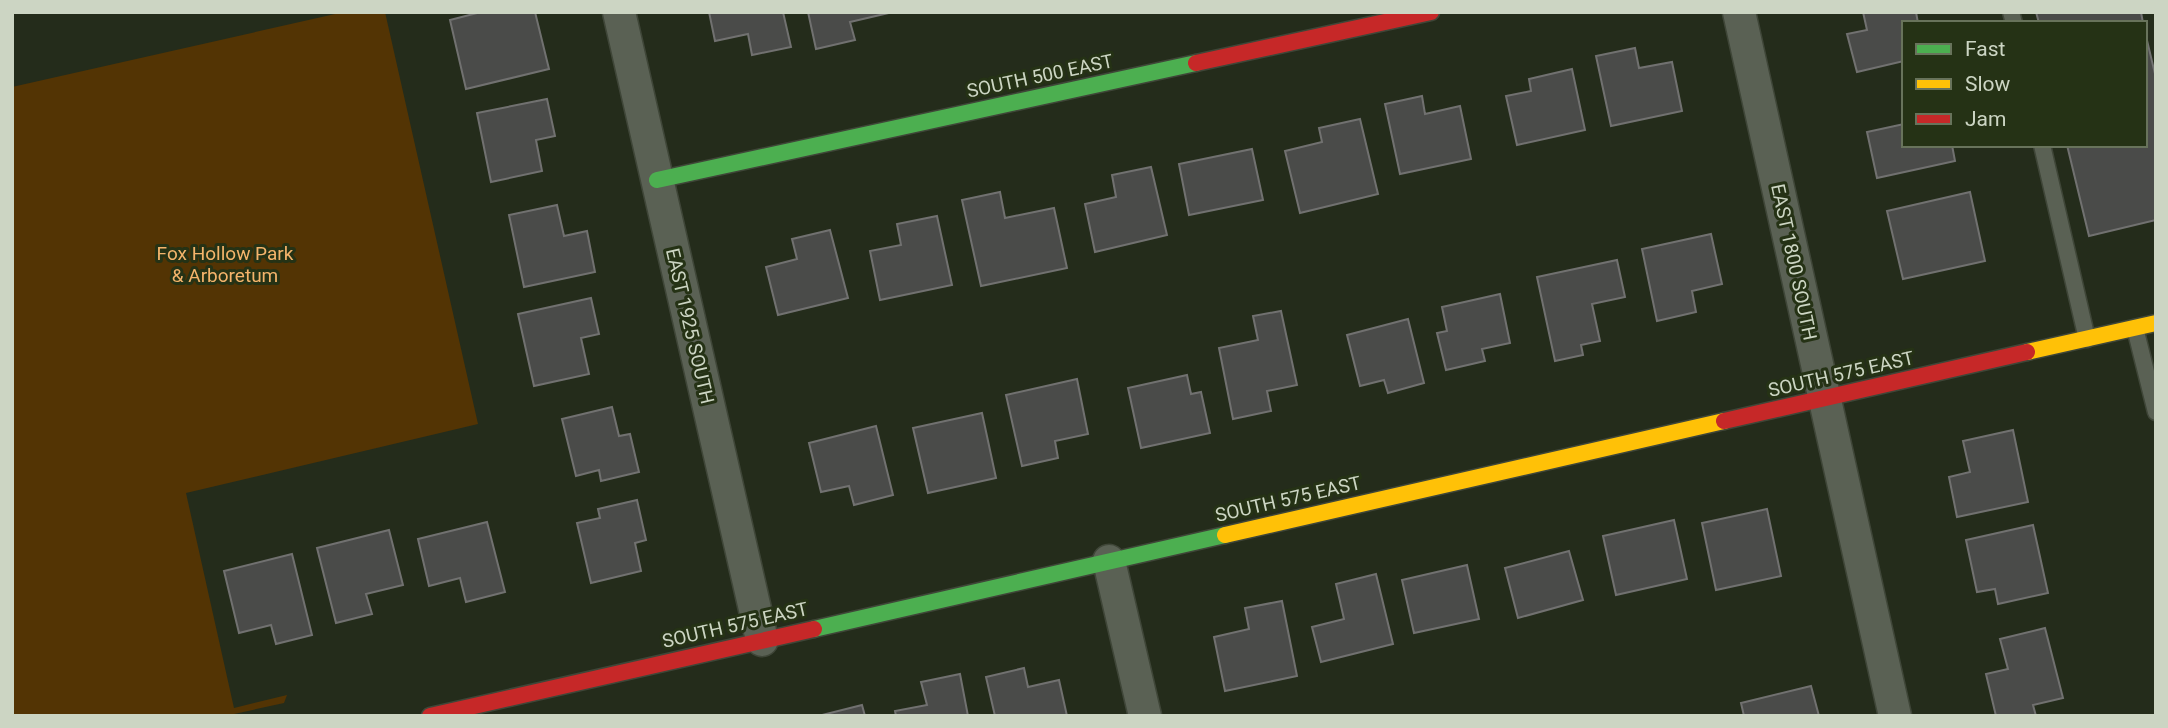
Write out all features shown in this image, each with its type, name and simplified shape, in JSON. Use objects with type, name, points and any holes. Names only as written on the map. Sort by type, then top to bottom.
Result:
[{"type":"street","name":"EAST 1925 SOUTH","points":[[620,12],[762,640]]},
{"type":"street","name":"SOUTH 500 EAST","points":[[657,180],[1431,12]]},
{"type":"street","name":"EAST 1800 SOUTH","points":[[1739,12],[1895,716]]},
{"type":"street","name":"SOUTH 575 EAST","points":[[430,716],[2156,323]]},
{"type":"street","points":[[1109,561],[1145,716]]},
{"type":"lane","points":[[2042,147],[2087,339]]},
{"type":"lane","points":[[2135,328],[2156,412]]},
{"type":"green space","name":"Fox Hollow Park & Arboretum","points":[[344,12],[385,12],[478,424],[186,493],[234,708],[287,695],[284,703],[225,716],[12,716],[12,87]]},
{"type":"building","points":[[481,12],[535,12],[549,69],[466,89],[450,20]]},
{"type":"building","points":[[709,12],[783,12],[791,47],[752,55],[748,34],[715,41]]},
{"type":"building","points":[[808,12],[893,12],[850,22],[855,40],[816,49]]},
{"type":"building","points":[[1863,12],[1916,12],[1918,21],[1902,21],[1902,61],[1857,72],[1847,34],[1867,30]]},
{"type":"building","points":[[2036,12],[2141,12],[2143,21],[2038,21]]},
{"type":"building","points":[[2147,40],[2156,78],[2156,220],[2089,236],[2067,147],[2147,147]]},
{"type":"building","points":[[1635,48],[1639,68],[1672,62],[1682,111],[1611,126],[1596,56]]},
{"type":"building","points":[[1572,69],[1585,130],[1517,145],[1506,96],[1531,91],[1529,79]]},
{"type":"building","points":[[1422,96],[1425,114],[1460,106],[1471,159],[1400,174],[1385,104]]},
{"type":"building","points":[[547,99],[555,136],[536,140],[542,171],[491,182],[477,113]]},
{"type":"building","points":[[1360,119],[1378,194],[1300,213],[1285,151],[1322,142],[1319,128]]},
{"type":"building","points":[[1902,124],[1902,147],[1952,147],[1955,161],[1877,178],[1867,132]]},
{"type":"building","points":[[1252,149],[1263,200],[1189,215],[1179,164]]},
{"type":"building","points":[[1151,167],[1167,235],[1095,252],[1085,204],[1116,197],[1112,175]]},
{"type":"building","points":[[1000,192],[1005,218],[1054,208],[1067,268],[981,286],[962,200]]},
{"type":"building","points":[[1970,192],[1985,261],[1903,279],[1887,211]]},
{"type":"building","points":[[557,205],[564,236],[587,231],[595,272],[524,287],[509,215]]},
{"type":"building","points":[[937,216],[952,285],[880,300],[870,251],[901,245],[897,224]]},
{"type":"building","points":[[830,230],[848,298],[778,315],[766,267],[797,259],[792,239]]},
{"type":"building","points":[[1711,234],[1722,284],[1692,291],[1696,312],[1657,321],[1642,249]]},
{"type":"building","points":[[1617,260],[1625,297],[1592,304],[1600,341],[1581,345],[1583,355],[1555,361],[1537,277]]},
{"type":"building","points":[[1500,294],[1510,343],[1482,349],[1485,361],[1446,370],[1437,333],[1447,331],[1442,307]]},
{"type":"building","points":[[591,298],[599,334],[581,338],[589,374],[534,386],[518,314]]},
{"type":"building","points":[[1281,311],[1297,385],[1267,391],[1271,411],[1233,419],[1219,348],[1258,340],[1253,316]]},
{"type":"building","points":[[1408,319],[1424,383],[1388,393],[1384,380],[1360,386],[1347,335]]},
{"type":"building","points":[[1187,375],[1191,394],[1201,392],[1210,433],[1141,448],[1128,388]]},
{"type":"building","points":[[1077,379],[1088,434],[1055,441],[1058,458],[1022,466],[1006,395]]},
{"type":"building","points":[[612,407],[619,436],[630,434],[639,472],[601,481],[599,470],[576,476],[562,419]]},
{"type":"building","points":[[982,413],[996,478],[928,493],[913,428]]},
{"type":"building","points":[[876,426],[893,495],[854,505],[849,486],[821,492],[809,443]]},
{"type":"building","points":[[2013,430],[2028,502],[1957,517],[1949,477],[1970,472],[1963,441]]},
{"type":"building","points":[[637,500],[646,540],[635,543],[641,571],[591,583],[577,523],[600,518],[598,509]]},
{"type":"building","points":[[1767,509],[1781,576],[1716,590],[1702,523]]},
{"type":"building","points":[[1674,520],[1687,579],[1616,595],[1603,536]]},
{"type":"building","points":[[487,522],[505,592],[466,602],[460,578],[429,586],[418,539]]},
{"type":"building","points":[[2033,525],[2048,593],[1998,604],[1995,589],[1977,592],[1966,540]]},
{"type":"building","points":[[389,530],[403,585],[366,594],[372,614],[336,623],[317,548]]},
{"type":"building","points":[[1569,551],[1583,600],[1518,618],[1505,568]]},
{"type":"building","points":[[292,554],[312,635],[276,644],[271,625],[239,633],[224,571]]},
{"type":"building","points":[[1467,565],[1479,619],[1414,633],[1402,580]]},
{"type":"building","points":[[1376,574],[1393,644],[1321,662],[1312,627],[1344,619],[1336,584]]},
{"type":"building","points":[[1282,601],[1297,676],[1225,691],[1214,637],[1249,629],[1245,608]]},
{"type":"building","points":[[2045,628],[2063,698],[2033,705],[2036,716],[1996,716],[1986,674],[2008,669],[2000,639]]},
{"type":"building","points":[[1024,668],[1028,687],[1059,680],[1067,716],[995,716],[986,677]]},
{"type":"building","points":[[960,674],[968,716],[896,716],[895,711],[927,705],[921,682]]},
{"type":"building","points":[[1811,686],[1819,716],[1744,716],[1741,703]]},
{"type":"building","points":[[862,705],[865,716],[822,716],[822,715]]},
{"type":"traffic: fast","points":[[657,180],[1196,63]]},
{"type":"traffic: fast","points":[[814,629],[1225,535]]},
{"type":"traffic: slow","points":[[2027,352],[2156,323]]},
{"type":"traffic: slow","points":[[1225,535],[1724,421]]},
{"type":"traffic: jam","points":[[1196,63],[1431,12]]},
{"type":"traffic: jam","points":[[1724,421],[2027,352]]},
{"type":"traffic: jam","points":[[430,716],[814,629]]}]
